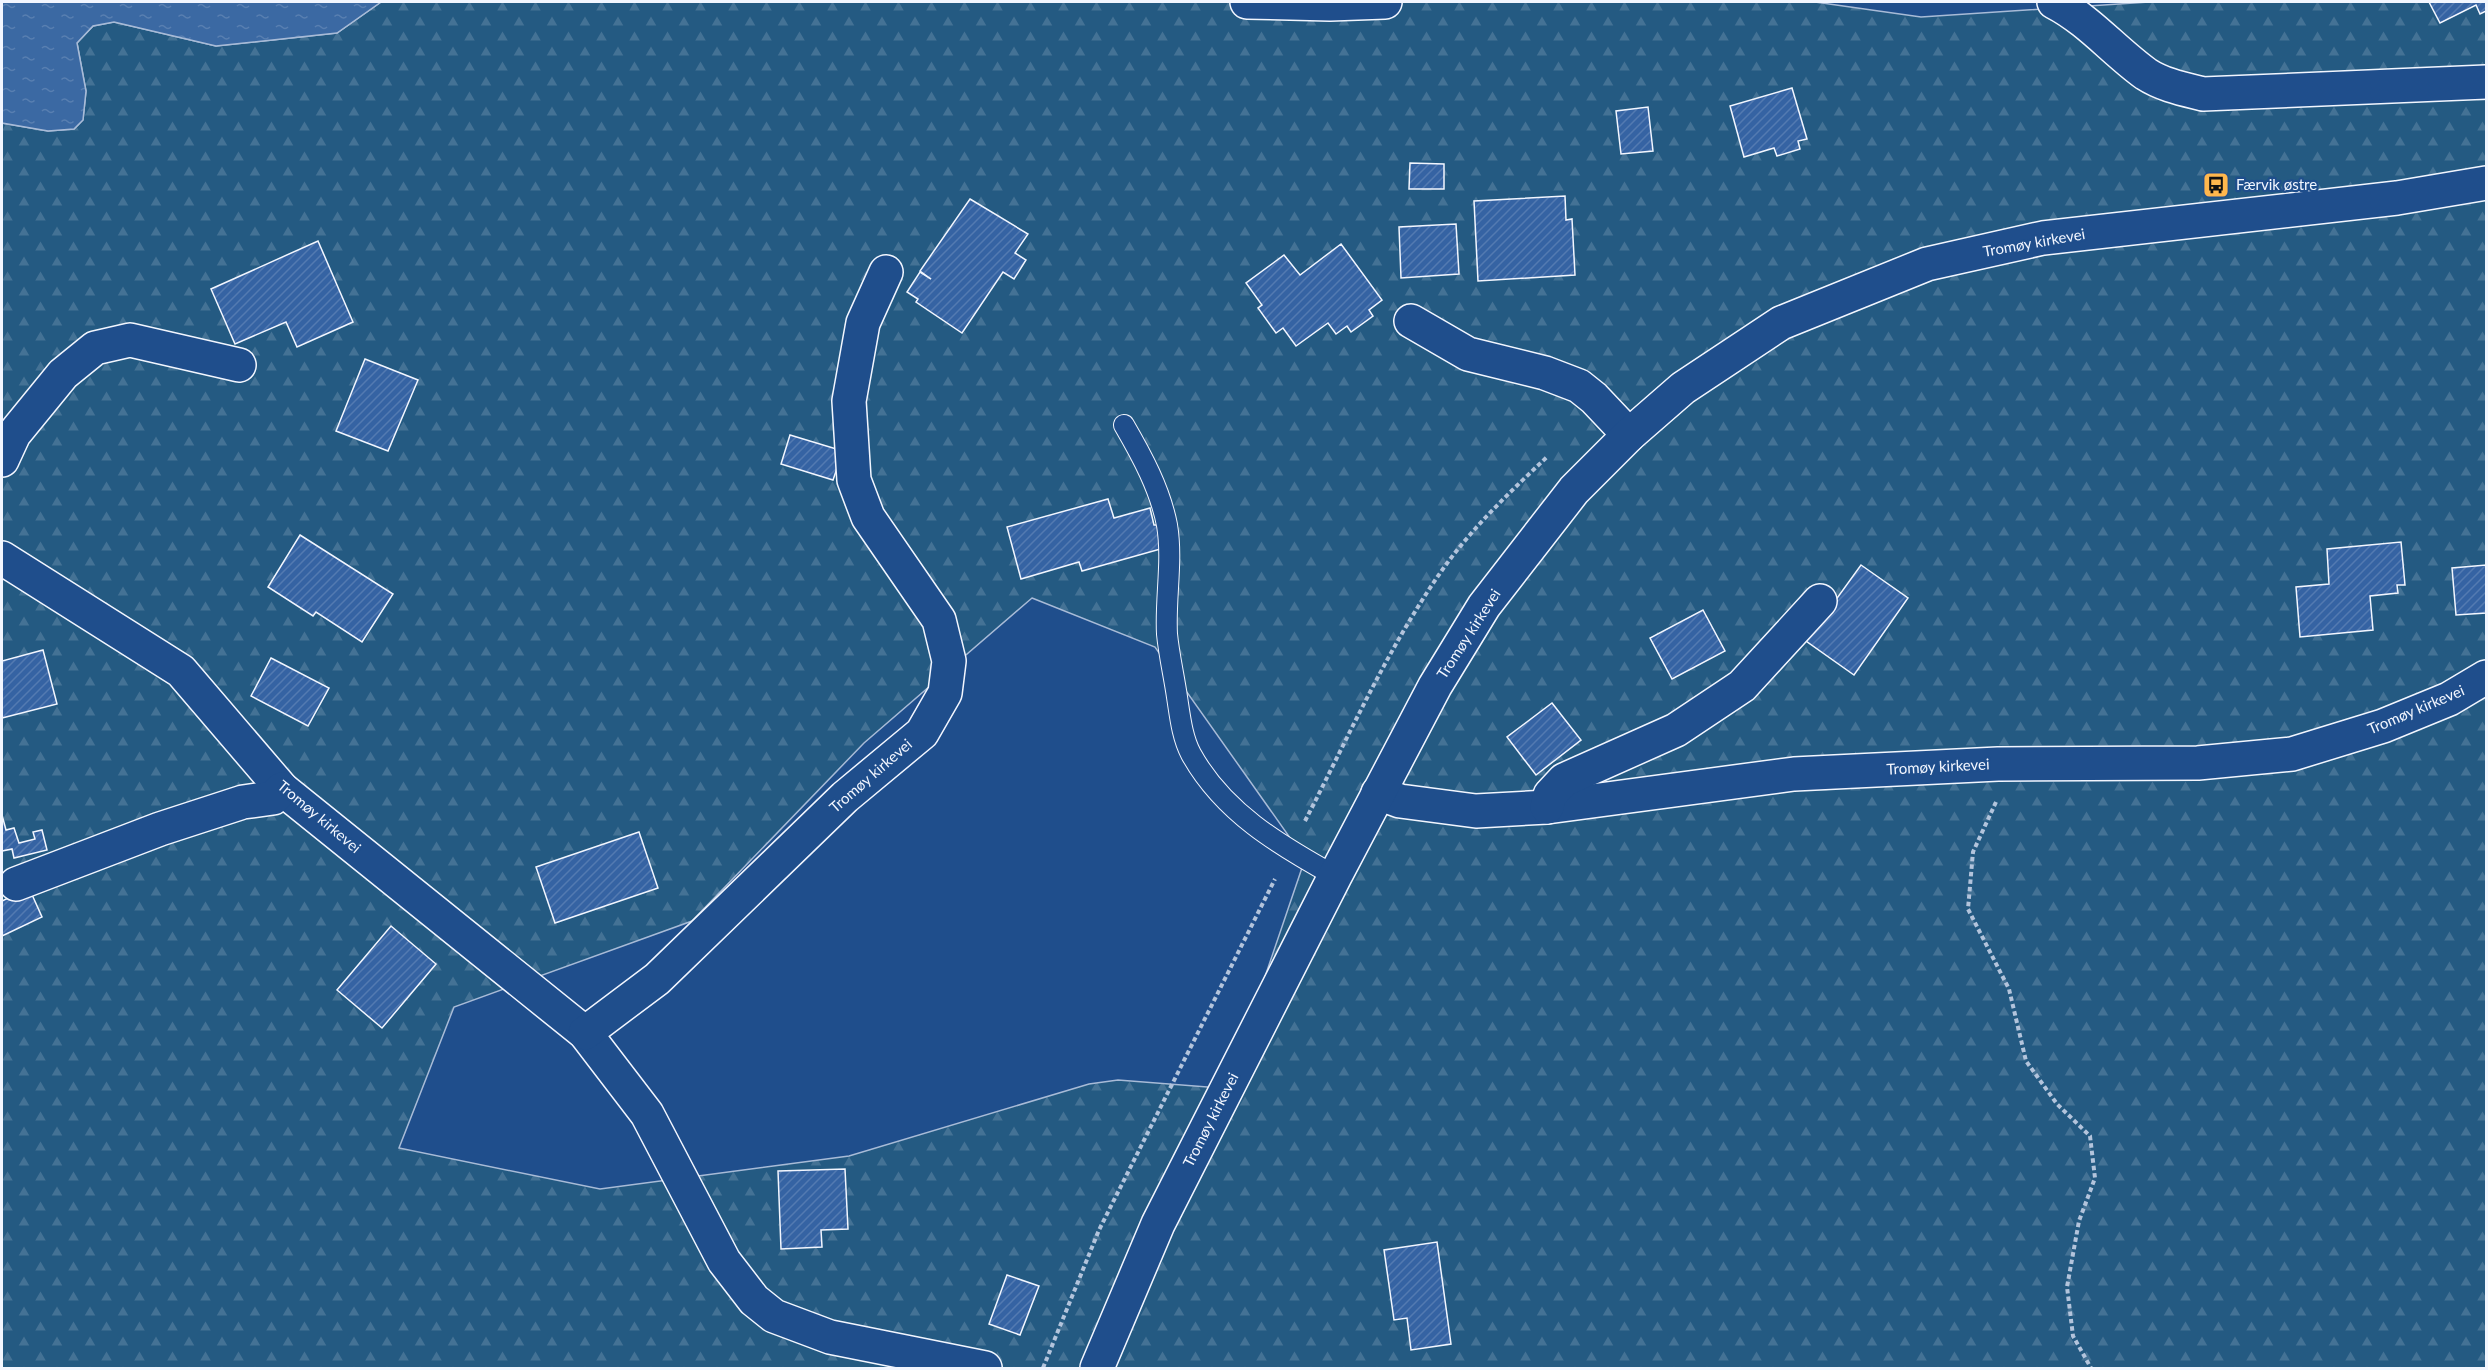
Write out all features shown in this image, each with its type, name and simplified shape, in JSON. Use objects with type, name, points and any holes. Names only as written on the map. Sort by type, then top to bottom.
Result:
[{"type":"street","points":[[1247,2],[1330,4],[1385,2]]},
{"type":"street","points":[[2054,2],[2072,11],[2147,74],[2174,87],[2203,94],[2487,82]]},
{"type":"street","name":"Tromøy kirkevei","points":[[1097,1368],[1158,1224],[1335,876],[1436,686],[1484,606],[1574,490],[1629,435],[1683,388],[1781,323],[1927,264],[2043,238],[2397,198],[2487,183]]},
{"type":"street","name":"Tromøy kirkevei","points":[[585,1033],[657,979],[845,797],[922,733],[945,693],[949,662],[939,620],[868,517],[854,480],[849,401],[863,323],[886,272]]},
{"type":"street","points":[[1411,321],[1468,354],[1545,373],[1579,386],[1594,398],[1629,435]]},
{"type":"street","points":[[2,460],[14,434],[63,374],[96,348],[130,340],[238,365]]},
{"type":"street","name":"Tromøy kirkevei","points":[[2,558],[181,671],[282,789],[585,1033],[647,1114],[724,1261],[754,1300],[774,1316],[830,1337],[985,1368]]},
{"type":"street","points":[[1547,807],[1550,795],[1564,780],[1676,730],[1742,686],[1820,601]]},
{"type":"street","name":"Tromøy kirkevei","points":[[1378,793],[1400,801],[1476,811],[1547,807],[1794,774],[1998,764],[2198,763],[2292,754],[2383,726],[2449,699],[2487,677]]},
{"type":"street","points":[[16,884],[160,829],[243,802],[273,798],[282,789]]},
{"type":"lane","points":[[1124,425],[1160,496],[1167,525],[1170,551],[1167,633],[1181,724],[1190,752],[1206,777],[1237,813],[1290,850],[1335,876]]},
{"type":"path","points":[[1044,1368],[1099,1230],[1403,630],[1446,565],[1509,492],[1551,453]]},
{"type":"path","points":[[1998,764],[1996,805],[1973,852],[1968,909],[2009,990],[2026,1061],[2057,1104],[2091,1136],[2096,1178],[2079,1221],[2067,1287],[2073,1336],[2091,1368]]},
{"type":"green space","points":[[381,2],[1815,2],[1921,17],[2149,2],[2486,2],[2486,1368],[2,1368],[2,123],[48,131],[74,129],[83,120],[86,91],[77,43],[93,26],[114,22],[216,46],[337,33]],"holes":[[[1032,598],[1155,647],[1305,859],[1235,1065],[1220,1088],[1118,1080],[1089,1084],[849,1156],[600,1189],[399,1148],[454,1007],[692,921],[864,743]]]},
{"type":"water","points":[[2,2],[381,2],[337,33],[216,46],[114,22],[93,26],[77,43],[86,91],[83,120],[74,129],[48,131],[2,123]]},
{"type":"building","points":[[2429,2],[2486,2],[2486,11],[2480,14],[2476,5],[2440,23]]},
{"type":"building","points":[[1792,88],[1807,139],[1798,141],[1800,149],[1777,156],[1774,148],[1744,157],[1730,106]]},
{"type":"building","points":[[1648,107],[1653,151],[1621,154],[1616,111]]},
{"type":"building","points":[[1410,163],[1444,164],[1444,189],[1409,189]]},
{"type":"building","points":[[1565,196],[1566,220],[1572,219],[1575,275],[1478,281],[1474,201]]},
{"type":"building","points":[[970,199],[1028,234],[1015,253],[1026,260],[1014,279],[1003,272],[962,333],[916,302],[918,299],[907,292],[920,272],[931,279],[920,271]]},
{"type":"building","points":[[1456,224],[1459,274],[1401,278],[1399,227]]},
{"type":"building","points":[[318,241],[353,322],[297,347],[286,322],[235,344],[211,289]]},
{"type":"building","points":[[1341,244],[1382,300],[1369,310],[1373,316],[1351,332],[1347,326],[1336,334],[1328,323],[1296,346],[1283,328],[1276,333],[1258,308],[1262,305],[1246,283],[1284,255],[1300,275]]},
{"type":"building","points":[[365,359],[418,380],[388,451],[336,431]]},
{"type":"building","points":[[790,435],[843,451],[833,480],[781,464]]},
{"type":"building","points":[[1108,499],[1114,518],[1150,508],[1154,525],[1157,525],[1164,548],[1082,571],[1079,562],[1021,579],[1007,527]]},
{"type":"building","points":[[300,535],[393,594],[362,642],[316,612],[313,616],[268,587]]},
{"type":"building","points":[[2401,542],[2405,585],[2397,585],[2398,593],[2370,596],[2373,630],[2300,637],[2296,587],[2329,584],[2327,549]]},
{"type":"building","points":[[1861,565],[1908,598],[1854,675],[1806,641]]},
{"type":"building","points":[[2486,565],[2486,613],[2456,615],[2452,568]]},
{"type":"building","points":[[1703,610],[1725,651],[1672,679],[1650,638]]},
{"type":"building","points":[[43,650],[57,704],[2,718],[2,661]]},
{"type":"building","points":[[271,658],[329,688],[308,726],[251,696]]},
{"type":"building","points":[[1552,703],[1581,740],[1536,775],[1507,737]]},
{"type":"building","points":[[2,815],[6,830],[14,828],[19,843],[35,839],[33,832],[42,830],[47,850],[14,858],[12,849],[2,851]]},
{"type":"building","points":[[639,832],[658,888],[555,923],[536,867]]},
{"type":"building","points":[[29,888],[42,917],[2,936],[2,901]]},
{"type":"building","points":[[391,926],[436,964],[382,1028],[337,990]]},
{"type":"building","points":[[845,1169],[848,1229],[821,1230],[822,1247],[781,1249],[778,1171]]},
{"type":"building","points":[[1437,1242],[1451,1344],[1411,1350],[1407,1318],[1394,1320],[1384,1250]]},
{"type":"building","points":[[1007,1275],[1039,1286],[1020,1335],[989,1324]]},
{"type":"place","name":"Færvik østre","points":[[2216,185]]}]
